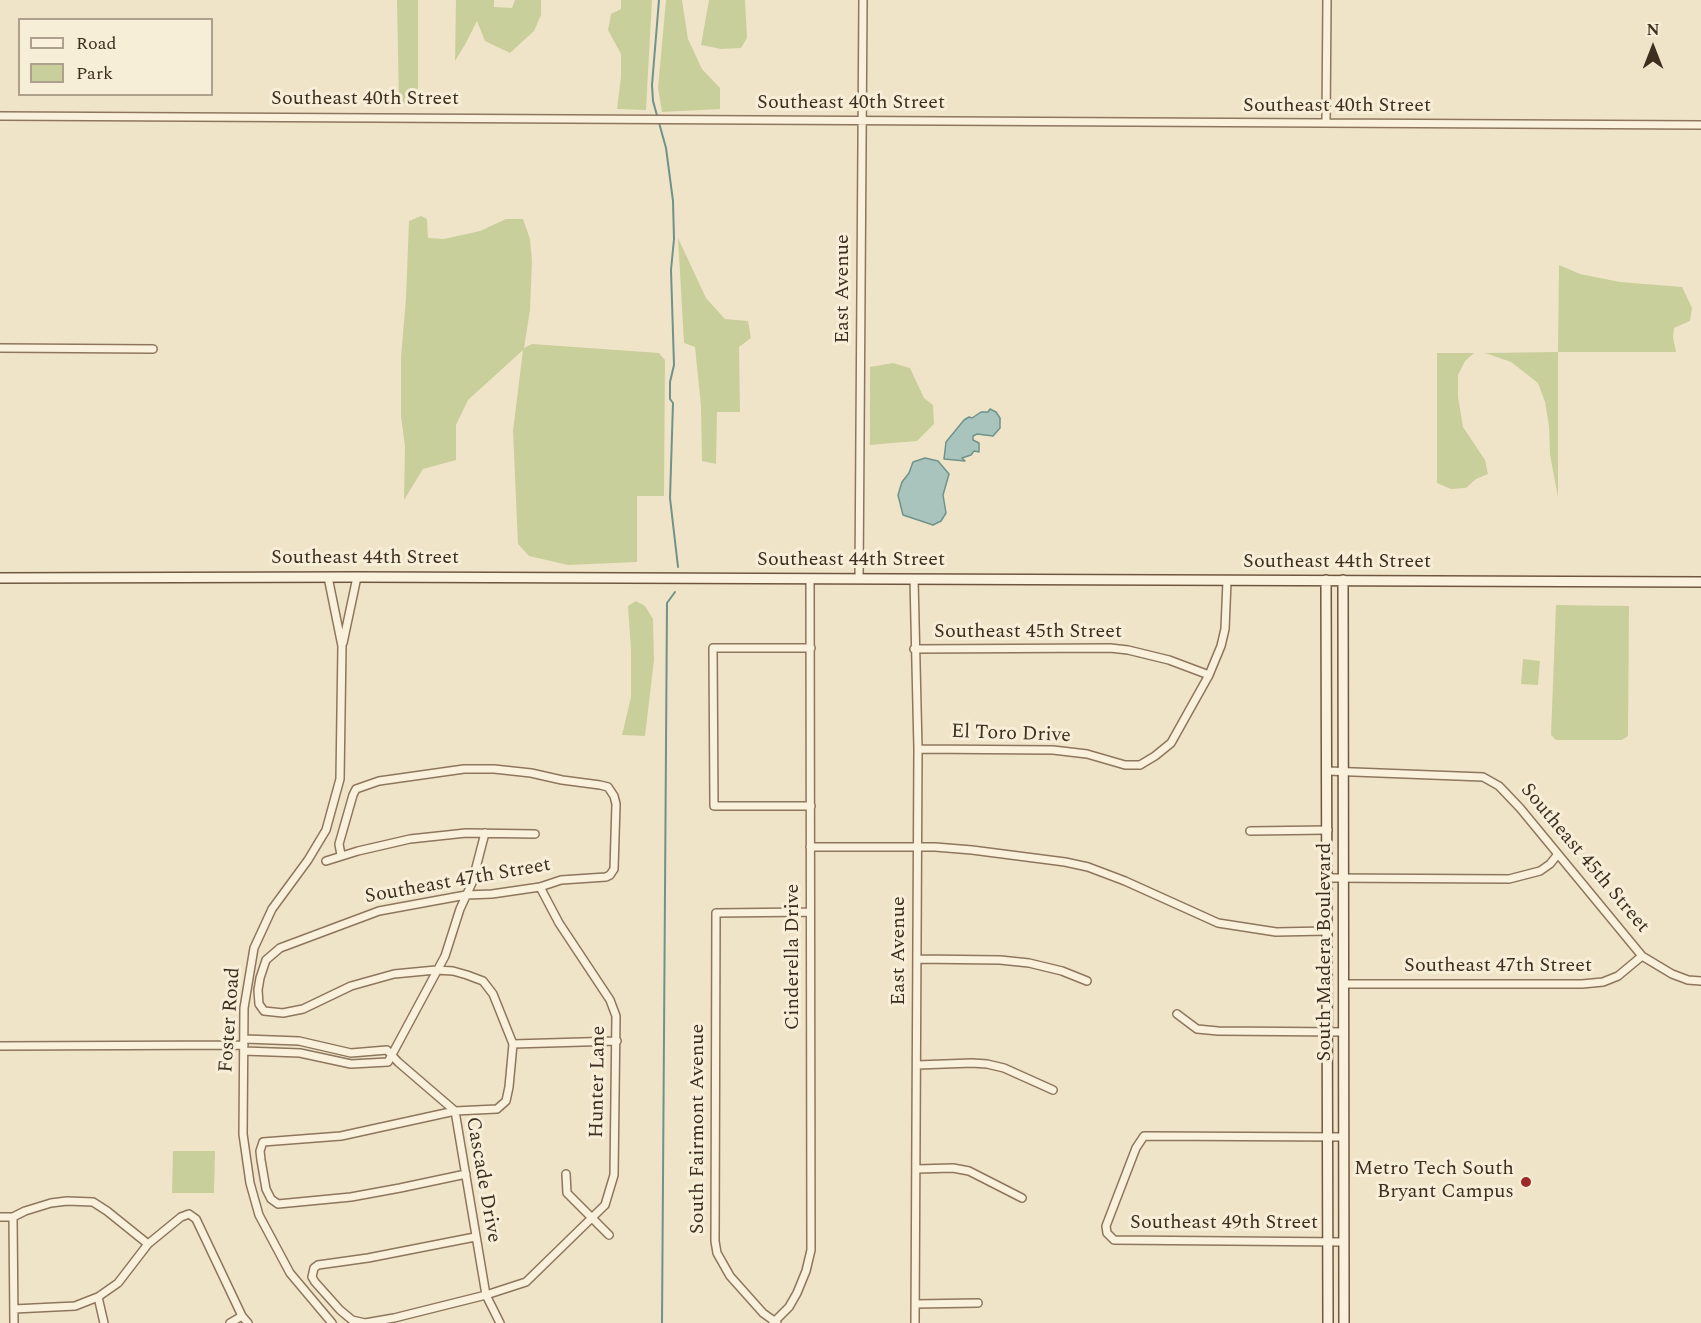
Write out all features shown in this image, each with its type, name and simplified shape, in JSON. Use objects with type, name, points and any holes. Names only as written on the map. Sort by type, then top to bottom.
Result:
[{"type":"main road","name":"Southeast 44th Street","points":[[0,578],[357,576],[1701,582]]},
{"type":"main road","name":"South Madera Boulevard","points":[[1326,580],[1328,1323]]},
{"type":"main road","name":"South Madera Boulevard","points":[[1343,580],[1344,1323]]},
{"type":"street","name":"East Avenue","points":[[859,579],[863,0]]},
{"type":"street","points":[[1326,123],[1327,0]]},
{"type":"street","name":"Southeast 40th Street","points":[[0,116],[1701,124]]},
{"type":"street","points":[[0,348],[153,348]]},
{"type":"street","name":"Foster Road","points":[[332,1323],[290,1273],[274,1246],[259,1215],[250,1183],[243,1134],[244,1008],[254,948],[272,909],[308,860],[326,830],[340,779],[342,646],[357,576]]},
{"type":"street","name":"Foster Road","points":[[328,577],[342,646]]},
{"type":"street","name":"Cinderella Drive","points":[[775,1322],[789,1308],[797,1293],[811,1250],[810,579]]},
{"type":"street","name":"East Avenue","points":[[914,579],[918,749],[915,1323]]},
{"type":"street","name":"El Toro Drive","points":[[918,749],[1053,750],[1087,754],[1125,765],[1140,765],[1171,743],[1209,675],[1221,646],[1225,629],[1227,580]]},
{"type":"street","points":[[811,648],[713,648],[714,806],[811,806]]},
{"type":"street","name":"Southeast 45th Street","points":[[914,649],[1110,648],[1169,660],[1209,675]]},
{"type":"street","name":"Southeast 47th Street","points":[[341,855],[339,844],[353,795],[356,789],[367,784],[457,770],[494,769],[531,772],[562,780],[600,785],[612,790],[616,804],[614,869],[610,875],[600,879],[561,880],[540,887],[492,894],[466,895],[379,910],[280,948],[266,960],[260,978],[259,997],[264,1011],[292,1012],[351,986],[373,979],[436,970]]},
{"type":"street","name":"Southeast 45th Street","points":[[1328,771],[1483,777],[1510,795],[1642,956],[1672,974],[1688,980],[1701,981]]},
{"type":"street","points":[[1250,831],[1328,830]]},
{"type":"street","points":[[326,861],[341,855],[410,839],[460,833],[535,834]]},
{"type":"street","points":[[244,1045],[300,1053],[351,1064],[388,1062],[445,956],[486,833]]},
{"type":"street","points":[[810,848],[972,850],[1065,862],[1088,867],[1125,881],[1218,923],[1276,932],[1327,931]]},
{"type":"street","points":[[1328,878],[1509,879],[1540,871],[1558,854]]},
{"type":"street","name":"Hunter Lane","points":[[475,1237],[368,1258],[318,1265],[313,1272],[315,1282],[347,1317],[357,1322],[394,1318],[486,1295],[526,1282],[605,1205],[614,1175],[618,1025],[614,1008],[559,923],[540,887]]},
{"type":"street","name":"South Fairmont Avenue","points":[[775,1322],[763,1313],[730,1276],[717,1253],[715,1241],[716,913],[810,912]]},
{"type":"street","name":"Southeast 47th Street","points":[[1345,984],[1582,984],[1603,982],[1618,976],[1642,956]]},
{"type":"street","points":[[917,959],[1000,960],[1029,963],[1062,971],[1087,981]]},
{"type":"street","points":[[436,970],[453,971],[483,981],[493,994],[513,1044],[506,1101],[497,1109],[455,1111],[341,1136],[264,1143],[260,1151],[266,1189],[271,1199],[278,1204],[351,1197],[466,1173]]},
{"type":"street","points":[[1177,1014],[1197,1029],[1344,1032]]},
{"type":"street","points":[[0,1046],[244,1045],[300,1041],[351,1053],[387,1050],[393,1056]]},
{"type":"street","points":[[513,1044],[617,1041]]},
{"type":"street","name":"Cascade Drive","points":[[393,1056],[455,1111],[486,1295],[500,1323]]},
{"type":"street","points":[[917,1065],[972,1062],[987,1064],[1004,1068],[1053,1090]]},
{"type":"street","name":"Southeast 49th Street","points":[[1328,1136],[1144,1136],[1136,1148],[1110,1214],[1106,1226],[1107,1233],[1114,1240],[1344,1242]]},
{"type":"street","points":[[1328,1136],[1344,1137]]},
{"type":"street","points":[[917,1169],[953,1168],[969,1171],[1022,1198]]},
{"type":"street","points":[[566,1174],[567,1193],[609,1235]]},
{"type":"street","points":[[0,1217],[13,1217],[25,1211],[67,1200],[93,1202],[148,1245]]},
{"type":"street","points":[[14,1309],[75,1306],[98,1298],[118,1283],[148,1245],[181,1217],[189,1214],[196,1219],[242,1316],[248,1323]]},
{"type":"street","points":[[13,1217],[14,1323]]},
{"type":"street","points":[[98,1298],[104,1323]]},
{"type":"street","points":[[915,1304],[978,1303]]},
{"type":"street","points":[[230,1323],[242,1316]]},
{"type":"green space","points":[[397,0],[418,0],[418,102],[399,104]]},
{"type":"green space","points":[[456,0],[494,0],[494,7],[512,8],[515,0],[541,0],[541,15],[534,31],[510,53],[485,41],[477,21],[455,61]]},
{"type":"green space","points":[[621,0],[652,0],[646,110],[617,109],[621,54],[608,30],[611,14],[621,9]]},
{"type":"green space","points":[[666,0],[682,0],[688,39],[702,69],[720,88],[720,109],[662,112],[658,88]]},
{"type":"green space","points":[[709,0],[745,0],[747,38],[741,48],[721,49],[701,45]]},
{"type":"green space","points":[[421,216],[427,219],[428,238],[444,239],[480,231],[506,219],[523,219],[530,239],[532,261],[530,310],[524,348],[532,344],[659,353],[665,360],[664,496],[637,496],[637,562],[568,565],[529,556],[518,544],[513,431],[523,350],[468,400],[456,425],[456,460],[423,469],[404,500],[405,447],[401,416],[401,357],[409,221]]},
{"type":"green space","points":[[678,238],[706,298],[725,319],[748,321],[751,338],[739,347],[740,412],[717,412],[716,464],[702,461],[701,406],[695,347],[684,343]]},
{"type":"green space","points":[[1559,265],[1580,274],[1620,282],[1682,287],[1692,308],[1690,321],[1674,328],[1676,352],[1558,352]]},
{"type":"green space","points":[[1558,352],[1558,497],[1550,455],[1545,402],[1538,383],[1511,362],[1485,353]]},
{"type":"green space","points":[[1437,353],[1474,353],[1465,361],[1458,375],[1458,397],[1463,427],[1485,460],[1488,474],[1476,479],[1466,488],[1451,489],[1437,483]]},
{"type":"green space","points":[[893,363],[910,368],[924,398],[933,405],[934,424],[917,441],[870,445],[870,367]]},
{"type":"green space","points":[[636,601],[645,606],[653,619],[654,660],[645,736],[622,735],[631,697],[628,606]]},
{"type":"green space","points":[[1556,605],[1629,606],[1628,736],[1622,740],[1556,740],[1551,735]]},
{"type":"green space","points":[[1523,659],[1540,661],[1538,685],[1521,684]]},
{"type":"green space","points":[[173,1151],[215,1151],[214,1193],[172,1193]]},
{"type":"water","points":[[990,409],[1000,418],[1000,428],[993,436],[977,434],[973,436],[973,440],[979,443],[979,452],[974,451],[971,455],[962,458],[965,461],[944,459],[946,442],[964,420],[981,412],[988,412]]},
{"type":"water","points":[[925,458],[938,461],[949,474],[943,495],[946,513],[941,521],[933,525],[903,515],[898,495],[913,462]]},
{"type":"waterway","points":[[659,0],[652,85],[653,101],[666,148],[673,201],[674,239],[671,270],[674,365],[670,382],[670,399],[673,403],[670,498],[678,567]]},
{"type":"waterway","points":[[662,1323],[667,603],[675,592]]},
{"type":"place","name":"Metro Tech South Bryant Campus","points":[[1526,1182]]}]
